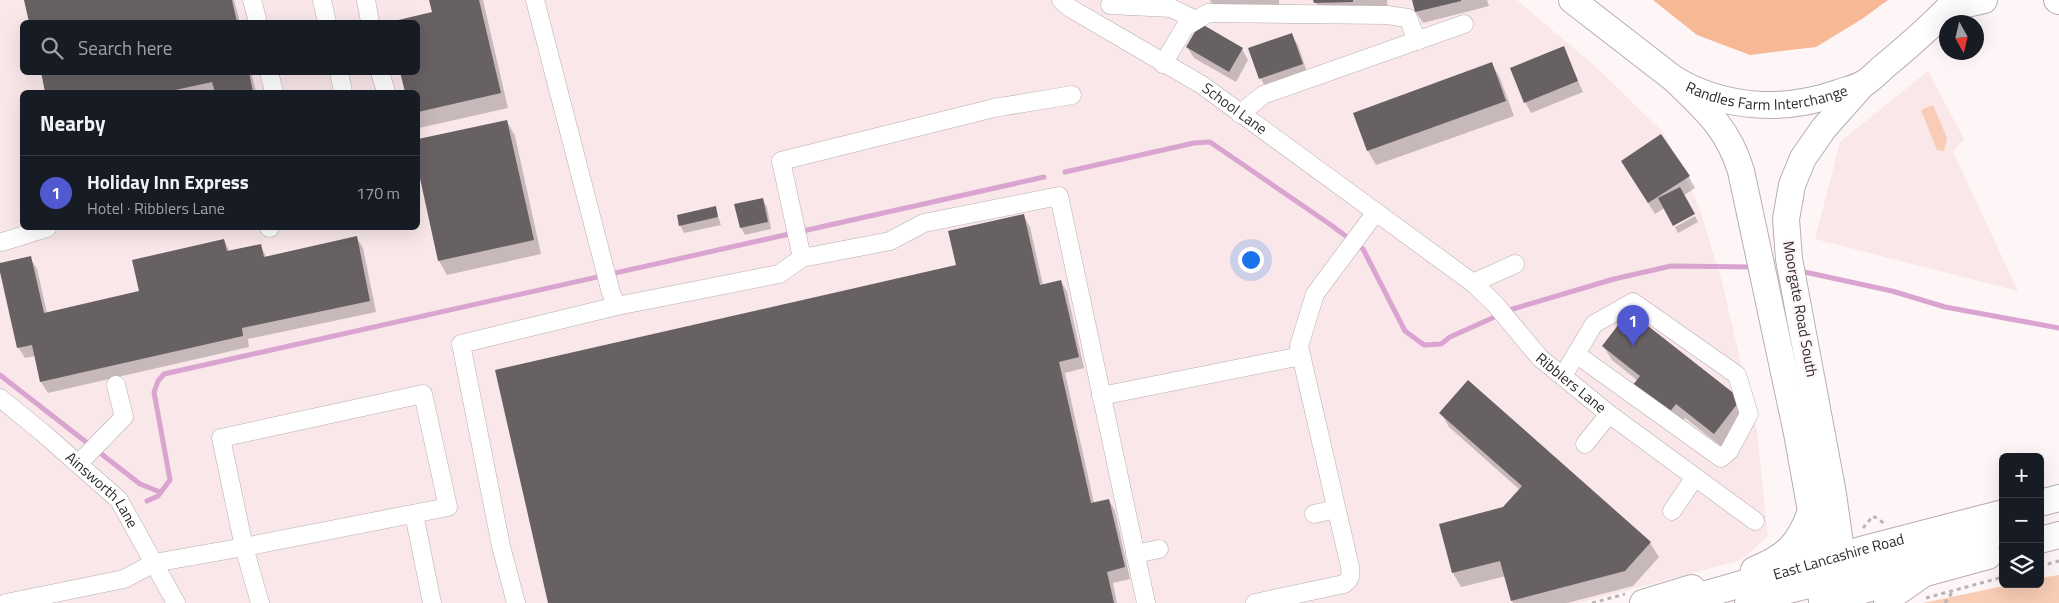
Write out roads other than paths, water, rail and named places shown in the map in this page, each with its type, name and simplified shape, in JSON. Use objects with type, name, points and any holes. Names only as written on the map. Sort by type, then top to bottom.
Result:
[{"type":"highway","name":"Randles Farm Interchange","points":[[1572,0],[1674,79],[1716,98],[1750,105],[1795,103],[1824,98],[1863,84],[1908,47],[1953,4]]},
{"type":"highway","points":[[1953,4],[1984,0]]},
{"type":"highway","name":"Moorgate Road South","points":[[1674,79],[1705,108],[1728,138],[1741,171],[1797,433],[1811,511],[1819,591]]},
{"type":"highway","name":"Moorgate Road South","points":[[1846,582],[1834,494],[1791,270],[1786,219],[1792,185],[1803,158],[1824,128],[1863,84]]},
{"type":"highway","points":[[2044,502],[2059,498]]},
{"type":"highway","points":[[1643,603],[1754,570],[1768,564],[1792,548],[1804,531],[1811,511]]},
{"type":"highway","name":"East Lancashire Road","points":[[1675,603],[1819,591],[1846,582],[1999,515]]},
{"type":"highway","points":[[2044,522],[2059,518]]},
{"type":"highway","points":[[1846,582],[1999,534]]},
{"type":"highway","points":[[2044,539],[2059,535]]},
{"type":"highway","name":"East Lancashire Road","points":[[1819,591],[1846,582],[1933,572],[1999,552]]},
{"type":"main road","points":[[1885,603],[1907,587],[1933,572]]},
{"type":"main road","points":[[1746,603],[1819,591]]},
{"type":"street","points":[[252,0],[257,20]]},
{"type":"street","points":[[322,0],[327,20]]},
{"type":"street","points":[[366,0],[370,20]]},
{"type":"street","points":[[535,0],[609,284],[617,306]]},
{"type":"street","name":"School Lane","points":[[1061,0],[1070,8],[1163,64],[1202,85],[1400,230]]},
{"type":"street","points":[[1110,5],[1171,8],[1196,20]]},
{"type":"street","points":[[1163,64],[1185,27],[1208,13],[1386,15],[1408,18],[1417,41]]},
{"type":"street","points":[[1240,114],[1263,95],[1464,24]]},
{"type":"street","points":[[270,75],[274,90]]},
{"type":"street","points":[[340,75],[343,90]]},
{"type":"street","points":[[381,75],[385,90]]},
{"type":"street","points":[[801,250],[782,161],[994,108],[1072,95]]},
{"type":"street","points":[[516,603],[501,546],[461,344],[617,306],[779,274],[801,250],[890,241],[924,223],[1059,196],[1146,603]]},
{"type":"street","points":[[1256,603],[1344,584],[1349,581],[1350,567],[1299,346],[1315,294],[1376,212]]},
{"type":"street","points":[[2,242],[39,230]]},
{"type":"street","name":"Ribblers Lane","points":[[1400,230],[1473,283],[1495,304],[1540,358],[1609,414],[1755,521]]},
{"type":"street","points":[[1473,283],[1515,264]]},
{"type":"street","points":[[1563,376],[1576,354],[1594,324],[1633,302],[1737,375],[1749,414],[1729,451],[1721,458],[1576,354]]},
{"type":"street","points":[[1101,396],[1301,356]]},
{"type":"street","points":[[81,461],[124,417],[116,385]]},
{"type":"street","points":[[6,603],[124,579],[154,563],[244,547],[448,506],[423,394],[222,438],[244,547],[260,603]]},
{"type":"street","name":"Ainsworth Lane","points":[[0,398],[81,461],[119,500],[176,603]]},
{"type":"street","points":[[1586,444],[1609,414]]},
{"type":"street","points":[[1672,511],[1695,477]]},
{"type":"street","points":[[1314,514],[1336,509]]},
{"type":"street","points":[[414,514],[432,603]]},
{"type":"street","points":[[1135,554],[1159,549]]},
{"type":"waterway","points":[[1065,172],[1194,143],[1210,142],[1363,249],[1405,331],[1424,345],[1441,344],[1450,337],[1499,315]]},
{"type":"waterway","points":[[147,501],[158,496],[170,480],[154,392],[158,381],[164,374],[1044,177]]},
{"type":"waterway","points":[[1506,311],[1614,279],[1671,266],[1754,267]]},
{"type":"waterway","points":[[1800,271],[1892,291],[1945,307],[2059,328]]},
{"type":"waterway","points":[[0,375],[140,484],[160,492]]},
{"type":"place","name":"Holiday Inn Express","points":[[1633,346]]}]
